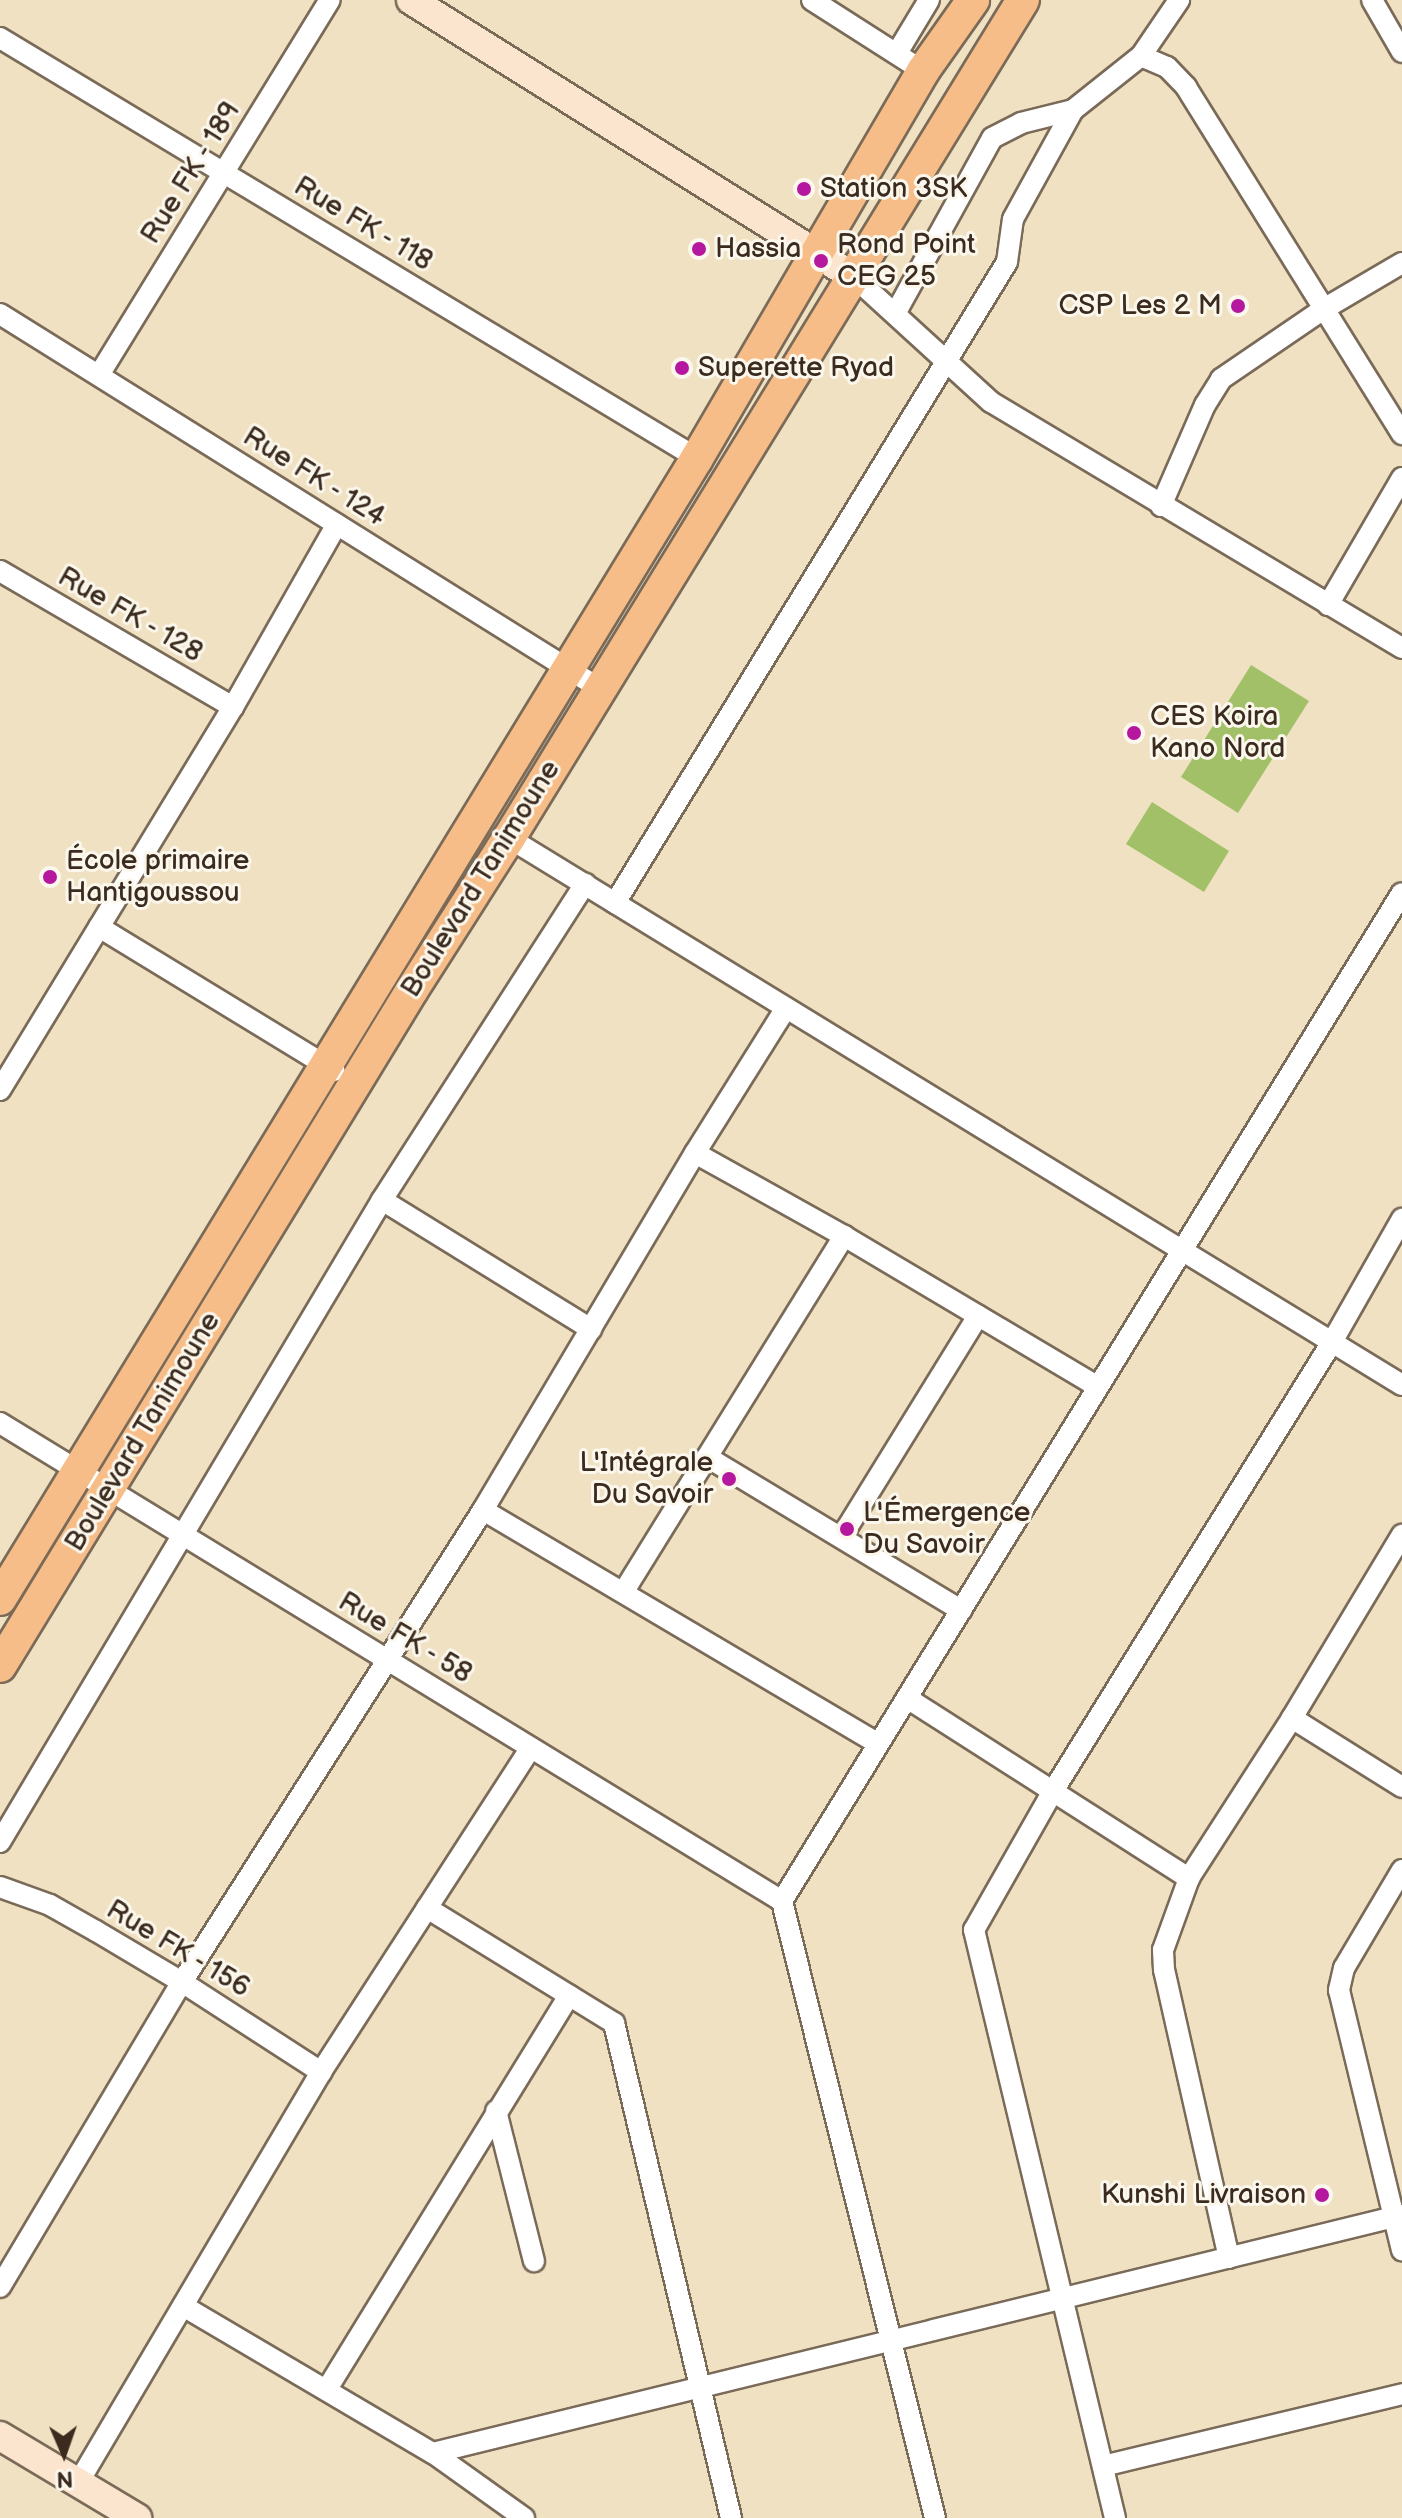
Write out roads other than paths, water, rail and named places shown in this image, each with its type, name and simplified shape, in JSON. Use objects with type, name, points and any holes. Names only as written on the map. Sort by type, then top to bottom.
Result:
[{"type":"main road","points":[[411,0],[854,277]]},
{"type":"main road","name":"Boulevard Tanimoune","points":[[0,1599],[324,1064],[697,458],[817,252],[910,62],[973,0]]},
{"type":"main road","name":"Boulevard Tanimoune","points":[[0,1666],[1023,0]]},
{"type":"main road","points":[[0,2436],[137,2518]]},
{"type":"street","name":"Rue FK - 189","points":[[99,375],[330,0]]},
{"type":"street","points":[[812,0],[910,62],[929,0]]},
{"type":"street","points":[[615,903],[1007,262],[1013,219],[1073,110],[1141,56],[1179,0]]},
{"type":"street","points":[[1372,0],[1402,52]]},
{"type":"street","name":"Rue FK - 118","points":[[0,38],[697,458]]},
{"type":"street","points":[[1141,56],[1167,67],[1186,87],[1402,434]]},
{"type":"street","points":[[895,314],[992,138],[1021,123],[1073,110]]},
{"type":"street","points":[[1161,506],[1205,405],[1221,379],[1322,310],[1402,263]]},
{"type":"street","points":[[854,277],[991,402],[1402,648]]},
{"type":"street","name":"Rue FK - 124","points":[[0,314],[599,688]]},
{"type":"street","points":[[1328,605],[1402,478]]},
{"type":"street","points":[[0,1090],[233,707],[337,524]]},
{"type":"street","name":"Rue FK - 128","points":[[0,571],[233,707]]},
{"type":"street","points":[[509,838],[1402,1385]]},
{"type":"street","points":[[0,1842],[382,1200],[585,884]]},
{"type":"street","points":[[935,2518],[782,1901],[1402,893]]},
{"type":"street","points":[[99,927],[355,1085]]},
{"type":"street","points":[[0,2287],[182,1982],[483,1510],[695,1153],[786,1008]]},
{"type":"street","points":[[695,1153],[844,1236],[1098,1387]]},
{"type":"street","points":[[382,1200],[591,1329]]},
{"type":"street","points":[[1115,2518],[974,1934],[1053,1791],[1332,1342],[1402,1219]]},
{"type":"street","points":[[624,1591],[844,1236]]},
{"type":"street","points":[[842,1536],[978,1316]]},
{"type":"street","name":"Rue FK - 58","points":[[0,1423],[782,1901]]},
{"type":"street","points":[[707,1457],[961,1610]]},
{"type":"street","points":[[483,1510],[878,1744]]},
{"type":"street","points":[[1229,2258],[1163,1950],[1189,1878],[1292,1718],[1402,1535]]},
{"type":"street","points":[[907,1698],[1189,1878]]},
{"type":"street","points":[[1292,1718],[1402,1787]]},
{"type":"street","points":[[78,2483],[321,2072],[531,1748]]},
{"type":"street","points":[[1402,1870],[1344,1968],[1339,1990],[1398,2216],[1402,2251]]},
{"type":"street","name":"Rue FK - 156","points":[[0,1887],[50,1905],[182,1982],[321,2072]]},
{"type":"street","points":[[427,1908],[614,2023],[731,2518]]},
{"type":"street","points":[[327,2389],[569,1995]]},
{"type":"street","points":[[496,2111],[534,2261]]},
{"type":"street","points":[[433,2453],[1398,2216]]},
{"type":"street","points":[[183,2306],[433,2453],[524,2518]]},
{"type":"street","points":[[1103,2466],[1402,2394]]},
{"type":"place","name":"Station 3SK","points":[[804,189]]},
{"type":"place","name":"Hassia","points":[[699,249]]},
{"type":"place","name":"Rond Point CEG 25","points":[[821,261]]},
{"type":"place","name":"CSP Les 2 M","points":[[1238,306]]},
{"type":"place","name":"Superette Ryad","points":[[682,368]]},
{"type":"place","name":"CES Koira Kano Nord","points":[[1134,733]]},
{"type":"place","name":"École primaire Hantigoussou","points":[[50,877]]},
{"type":"place","name":"L'Intégrale Du Savoir","points":[[729,1479]]},
{"type":"place","name":"L'Émergence Du Savoir","points":[[847,1529]]},
{"type":"place","name":"Kunshi Livraison","points":[[1322,2195]]}]
